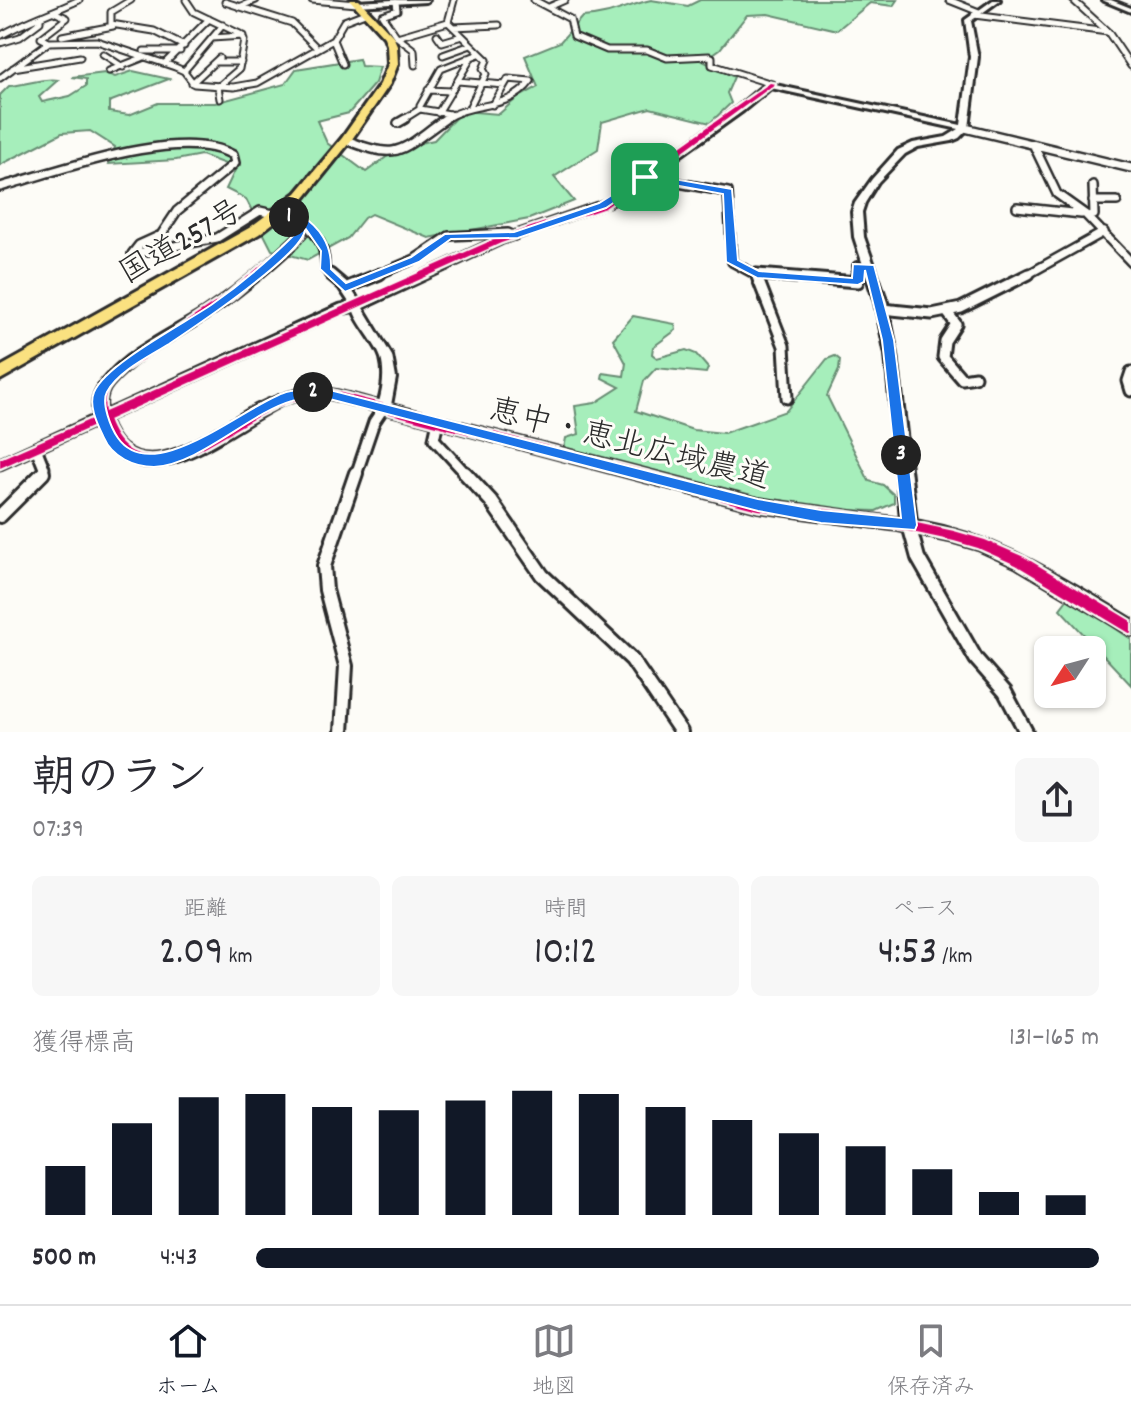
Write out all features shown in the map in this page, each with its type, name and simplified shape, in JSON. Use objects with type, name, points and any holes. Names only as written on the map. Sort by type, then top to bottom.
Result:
[{"type":"highway","name":"国道257号","points":[[0,374],[283,216],[346,140],[385,84],[393,64],[388,36],[363,5]]},
{"type":"street","points":[[0,36],[28,19],[54,12],[79,0]]},
{"type":"street","points":[[113,26],[109,15],[111,12],[131,0]]},
{"type":"street","points":[[186,0],[194,12],[243,36],[245,44],[241,62],[234,74],[218,87]]},
{"type":"street","points":[[239,7],[256,0]]},
{"type":"street","points":[[312,0],[363,5],[426,0]]},
{"type":"street","points":[[343,64],[333,40],[334,31],[363,5],[386,0]]},
{"type":"street","points":[[450,24],[454,0]]},
{"type":"street","points":[[534,0],[570,19],[574,36],[605,49],[647,50],[667,58],[709,56],[712,57],[712,65],[772,84],[1131,168]]},
{"type":"street","points":[[549,7],[565,0]]},
{"type":"street","points":[[949,0],[976,13],[1108,32]]},
{"type":"street","points":[[997,0],[976,13],[967,25],[974,57],[965,128],[951,139],[906,149],[861,201],[856,219],[882,309],[909,525],[918,558],[976,659],[1005,692],[1026,732]]},
{"type":"street","points":[[1073,0],[1108,32],[1131,66]]},
{"type":"street","points":[[1105,0],[1131,10]]},
{"type":"street","points":[[225,2],[292,23],[315,46]]},
{"type":"street","points":[[396,2],[397,10],[382,15],[397,37],[414,50],[415,65]]},
{"type":"street","points":[[54,12],[67,18],[41,38],[49,42],[97,41],[121,47],[184,71],[192,83],[218,87],[259,82],[315,46],[333,40]]},
{"type":"street","points":[[0,43],[26,33],[40,22],[40,17]]},
{"type":"street","points":[[165,63],[209,19]]},
{"type":"street","points":[[397,37],[450,24],[499,25]]},
{"type":"street","points":[[450,24],[487,60],[483,69],[486,74],[470,106]]},
{"type":"street","points":[[184,71],[223,25]]},
{"type":"street","points":[[62,36],[113,26],[154,31],[182,48]]},
{"type":"street","points":[[437,35],[442,42],[462,36]]},
{"type":"street","points":[[212,38],[243,36]]},
{"type":"street","points":[[0,78],[49,42]]},
{"type":"street","points":[[443,55],[471,45]]},
{"type":"street","points":[[109,71],[143,55],[182,48]]},
{"type":"street","points":[[103,54],[123,67]]},
{"type":"street","points":[[398,123],[420,109],[441,69],[479,54]]},
{"type":"street","points":[[0,69],[27,68],[80,57]]},
{"type":"street","points":[[438,113],[470,60],[468,58]]},
{"type":"street","points":[[192,83],[218,60],[241,62]]},
{"type":"street","points":[[493,105],[507,80]]},
{"type":"street","points":[[346,140],[376,152],[412,146],[450,114],[470,106],[506,104],[523,94],[531,81],[458,81]]},
{"type":"street","points":[[0,464],[341,309],[357,306],[514,236],[602,206],[772,84]]},
{"type":"street","points":[[218,87],[220,99]]},
{"type":"street","points":[[428,90],[451,91]]},
{"type":"street","points":[[420,109],[450,114]]},
{"type":"street","points":[[0,187],[117,151],[185,146],[228,152],[236,158],[235,163],[177,211],[161,235],[139,245],[132,254],[142,254],[168,245],[215,239],[235,230],[243,218],[256,211],[270,211],[283,216],[300,228],[300,235],[293,243],[242,288],[112,378],[99,395],[102,416]]},
{"type":"street","points":[[1034,146],[1057,194],[1086,215],[1131,262]]},
{"type":"street","points":[[645,177],[728,192],[732,262],[757,274],[858,282],[857,266],[870,267]]},
{"type":"street","points":[[1017,207],[1094,215],[1093,185]]},
{"type":"street","points":[[1093,201],[1117,201]]},
{"type":"street","points":[[283,216],[296,216],[312,228],[326,251],[325,269],[345,288],[385,350],[391,368],[384,407],[374,422],[324,566],[323,581],[328,605],[346,661],[342,732]]},
{"type":"street","points":[[882,309],[932,314],[947,312],[988,296],[1104,232]]},
{"type":"street","points":[[345,288],[358,280],[415,259],[449,236],[508,233],[514,236]]},
{"type":"street","points":[[757,274],[784,346],[787,398]]},
{"type":"street","points":[[947,312],[956,324],[945,341],[943,357],[962,379],[975,377]]},
{"type":"street","points":[[1131,372],[1128,381],[1131,391]]},
{"type":"street","name":"恵中・恵北広域農道","points":[[102,416],[118,449],[128,457],[155,461],[185,452],[273,403],[296,394],[322,392],[758,505],[821,516],[909,525],[984,545],[1131,628]]},
{"type":"street","points":[[438,421],[434,439],[491,501],[542,575],[632,660],[681,732]]},
{"type":"street","points":[[0,516],[42,475],[44,468],[36,448]]},
{"type":"green space","points":[[651,0],[688,6],[700,0],[897,0],[893,6],[870,3],[837,30],[768,14],[747,15],[720,49],[703,61],[734,77],[727,93],[731,103],[710,123],[650,108],[602,122],[598,149],[554,177],[574,201],[529,219],[429,238],[371,214],[348,238],[308,260],[272,250],[246,199],[226,189],[236,168],[201,155],[176,160],[109,164],[115,147],[90,131],[62,133],[0,165],[0,95],[9,86],[58,80],[39,97],[42,102],[70,96],[86,86],[86,79],[72,77],[105,73],[115,77],[133,71],[169,79],[109,102],[109,112],[129,115],[158,103],[215,103],[285,84],[296,69],[359,59],[361,66],[380,67],[375,83],[349,113],[317,121],[327,143],[366,172],[400,147],[434,140],[462,111],[499,114],[517,98],[538,87],[525,56],[560,42],[582,17],[609,13]]},
{"type":"green space","points":[[633,316],[675,324],[676,330],[653,347],[652,354],[657,358],[686,350],[696,354],[708,368],[706,373],[656,368],[644,381],[636,411],[693,430],[724,433],[786,411],[827,359],[835,356],[840,360],[839,370],[827,396],[869,481],[883,485],[894,495],[894,503],[876,511],[817,509],[754,497],[564,448],[566,438],[579,434],[575,406],[595,403],[620,387],[602,378],[603,373],[624,376],[626,363],[613,339]]},
{"type":"green space","points":[[1069,597],[1131,639],[1131,685],[1106,658],[1106,636],[1085,636],[1060,609]]},
{"type":"cycle path","points":[[0,464],[498,241],[602,206],[772,84]]},
{"type":"cycle path","points":[[288,217],[300,228],[300,235],[293,243],[228,298],[121,369],[101,391],[99,406],[103,423],[111,440],[126,455],[155,461],[167,458],[187,451],[281,400],[322,392],[758,505],[898,524],[954,536],[1020,561],[1131,628]]},
{"type":"route","points":[[645,177],[728,192],[732,262],[757,274],[858,282],[857,266],[870,267],[888,340],[909,525],[821,516],[758,505],[322,392],[288,396],[170,458],[142,461],[128,457],[112,440],[99,407],[103,387],[126,366],[216,307],[278,258],[300,235],[300,228],[288,217],[296,216],[312,228],[326,251],[325,269],[345,288],[358,280],[415,259],[449,236],[508,233],[514,236],[593,210],[620,196],[645,177]]}]
